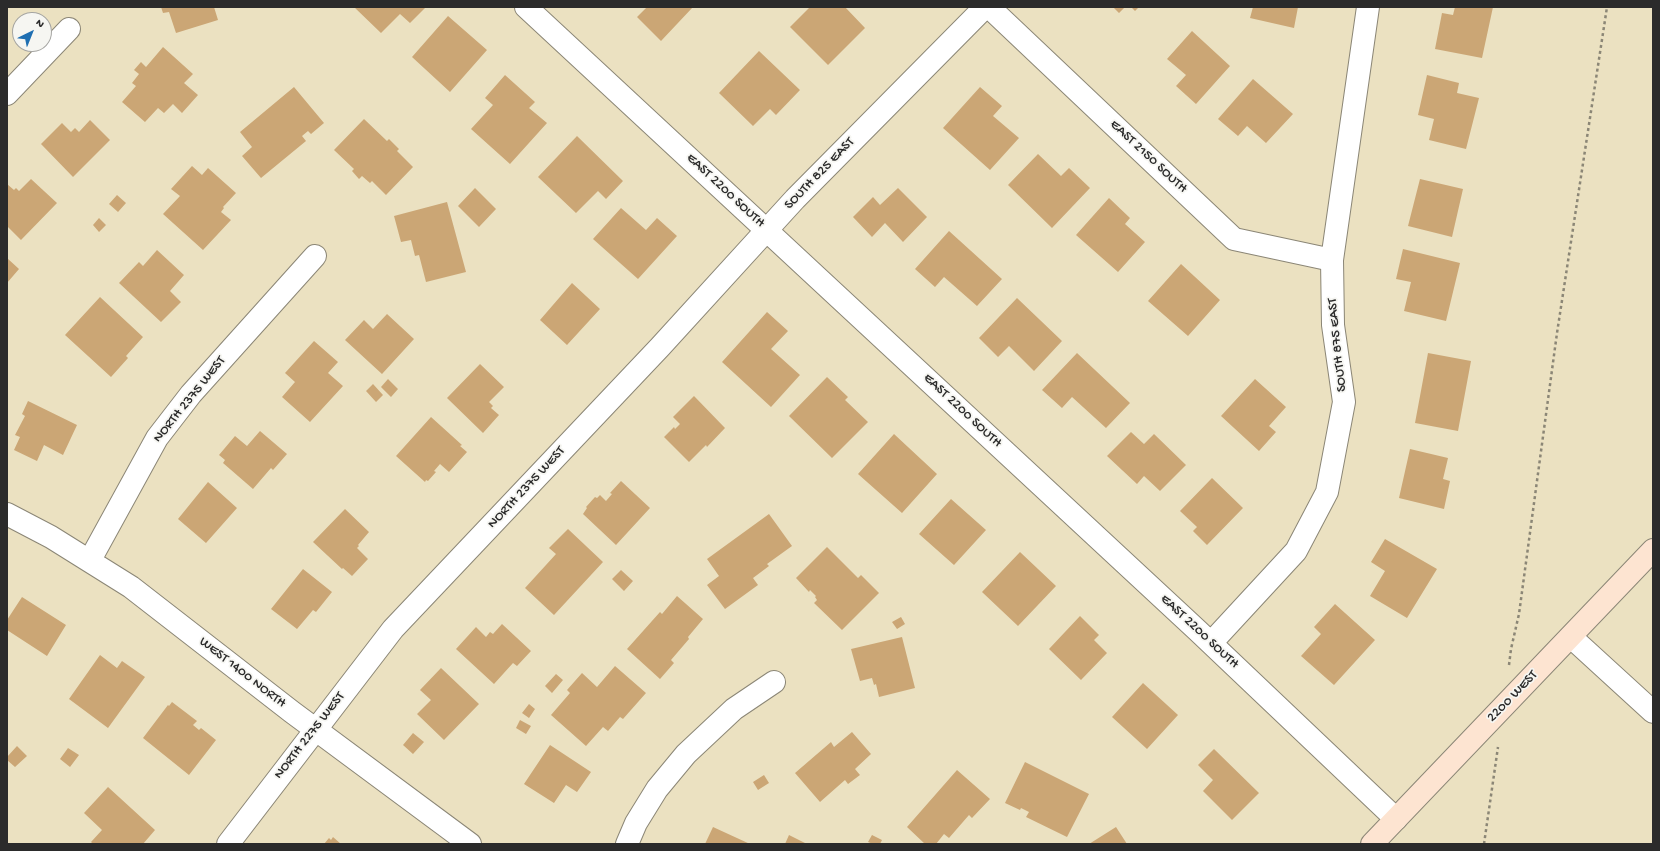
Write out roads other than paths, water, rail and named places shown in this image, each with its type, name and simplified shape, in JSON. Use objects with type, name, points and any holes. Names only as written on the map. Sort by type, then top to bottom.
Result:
[{"type":"street","name":"SOUTH 825 EAST","points":[[660,347],[795,199],[985,7]]},
{"type":"street","name":"EAST 2150 SOUTH","points":[[989,7],[1234,239],[1332,260]]},
{"type":"street","name":"SOUTH 875 EAST","points":[[1211,643],[1296,551],[1327,492],[1344,402],[1333,324],[1332,260],[1368,7]]},
{"type":"street","name":"EAST 2200 SOUTH","points":[[537,11],[767,230],[1211,643],[1396,819]]},
{"type":"street","points":[[7,94],[69,29]]},
{"type":"street","name":"NORTH 2375 WEST","points":[[90,560],[157,438],[190,394],[315,256]]},
{"type":"street","name":"NORTH 2375 WEST","points":[[393,629],[660,347]]},
{"type":"street","name":"WEST 1400 NORTH","points":[[7,514],[51,537],[131,587],[315,729],[470,844]]},
{"type":"street","name":"2200 WEST","points":[[1372,844],[1653,550]]},
{"type":"street","name":"NORTH 2275 WEST","points":[[228,844],[393,629]]},
{"type":"street","points":[[1571,637],[1653,712]]},
{"type":"street","points":[[627,844],[636,823],[657,789],[686,754],[734,709],[774,682]]}]
